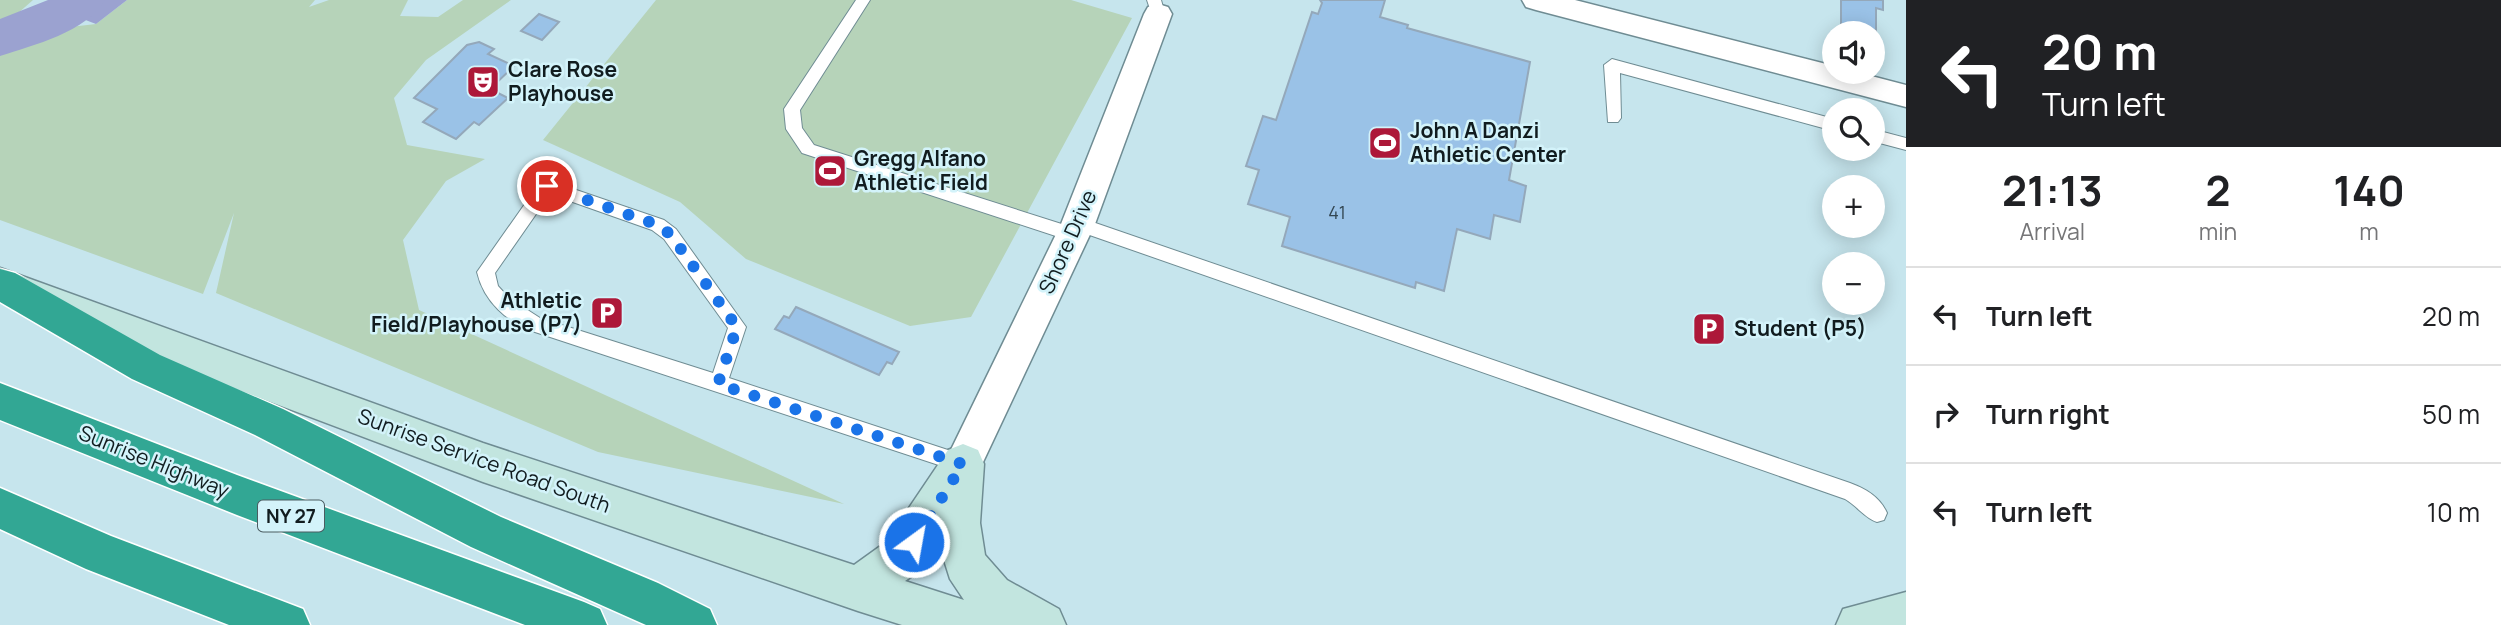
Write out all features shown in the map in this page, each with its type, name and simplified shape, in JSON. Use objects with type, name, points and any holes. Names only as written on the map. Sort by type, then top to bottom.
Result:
[{"type":"highway","points":[[1,284],[146,367],[269,422],[486,532],[642,599],[694,625]]},
{"type":"highway","name":"Sunrise Highway","points":[[0,401],[236,495],[584,625]]},
{"type":"highway","points":[[0,508],[102,554],[287,625]]},
{"type":"main road","name":"Sunrise Service Road South","points":[[1,284],[260,382],[606,505],[972,625]]},
{"type":"main road","points":[[858,589],[883,572],[908,549],[963,464]]},
{"type":"main road","points":[[963,464],[957,524],[963,563],[974,581],[987,594],[1043,625]]},
{"type":"main road","points":[[1859,625],[1906,615]]},
{"type":"street","points":[[1536,0],[1906,96]]},
{"type":"street","name":"Shore Drive","points":[[963,464],[1076,230],[1156,7]]},
{"type":"lane","points":[[863,0],[792,109],[794,129],[808,149],[1076,230],[1850,492],[1865,500],[1877,513]]},
{"type":"lane","points":[[1613,118],[1612,65],[1822,122]]},
{"type":"lane","points":[[1885,138],[1906,144]]},
{"type":"lane","points":[[718,384],[737,327],[670,234],[658,225],[547,186],[486,272],[488,286],[500,302],[535,324],[718,384],[963,464]]},
{"type":"green space","points":[[0,0],[33,0],[0,29]]},
{"type":"green space","points":[[127,0],[315,0],[309,7],[329,0],[408,0],[400,16],[438,17],[463,0],[511,0],[426,60],[394,98],[407,145],[485,159],[446,181],[403,240],[419,310],[844,504],[598,452],[216,293],[234,213],[203,294],[0,220],[0,54],[61,28],[96,24]]},
{"type":"green space","name":"Gregg Alfano Athletic Field","points":[[656,0],[1071,0],[1132,18],[971,317],[910,326],[746,259],[680,202],[543,140]]},
{"type":"water","points":[[50,0],[127,0],[96,24],[46,5]]},
{"type":"building","name":"John A Danzi Athletic Center","points":[[1320,0],[1385,0],[1380,17],[1408,25],[1407,28],[1530,62],[1509,180],[1526,186],[1520,222],[1494,215],[1490,239],[1457,229],[1444,291],[1416,282],[1415,288],[1282,246],[1290,217],[1248,204],[1259,170],[1246,166],[1263,116],[1276,120],[1312,12],[1318,14],[1322,3]]},
{"type":"building","points":[[1841,0],[1883,0],[1883,10],[1876,8],[1876,21],[1841,21]]},
{"type":"building","points":[[539,14],[559,22],[542,40],[521,31]]},
{"type":"building","points":[[479,42],[494,49],[488,54],[514,66],[490,89],[508,98],[479,125],[474,122],[456,139],[423,122],[437,109],[414,98],[467,45]]},
{"type":"building","points":[[796,307],[899,352],[892,364],[887,362],[879,375],[775,329],[784,316],[789,318]]},
{"type":"waterway","points":[[0,38],[65,12],[81,0]]},
{"type":"place","name":"Clare Rose Playhouse","points":[[483,82]]},
{"type":"place","name":"John A Danzi Athletic Center","points":[[1385,143]]},
{"type":"place","name":"Gregg Alfano Athletic Field","points":[[830,171]]},
{"type":"place","name":"Athletic Field/Playhouse (P7)","points":[[607,313]]},
{"type":"place","name":"Student (P5)","points":[[1709,329]]},
{"type":"route","points":[[547,186],[658,225],[670,234],[737,327],[718,384],[963,464],[914,542]]}]
